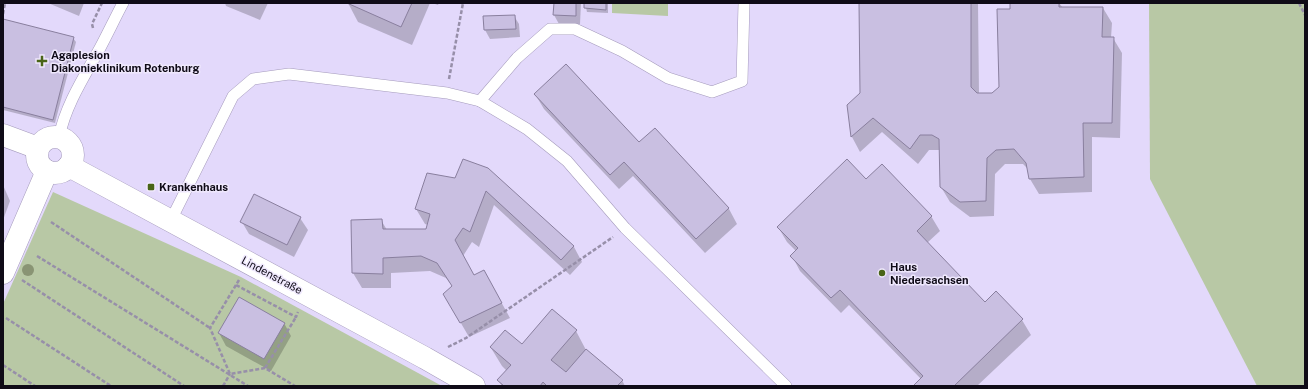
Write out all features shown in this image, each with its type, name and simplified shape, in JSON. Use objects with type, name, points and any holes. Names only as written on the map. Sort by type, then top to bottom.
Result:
[{"type":"street","points":[[3,135],[38,148]]},
{"type":"street","points":[[58,137],[70,146],[73,156],[69,166],[59,172],[47,171],[41,167],[37,160],[38,148],[46,139],[58,137]]},
{"type":"street","name":"Lindenstraße","points":[[69,166],[425,358],[474,386]]},
{"type":"street","points":[[4,271],[47,171]]},
{"type":"lane","points":[[58,137],[63,117],[79,83],[101,47],[123,3]]},
{"type":"lane","points":[[480,101],[517,58],[550,29],[575,29],[622,51],[668,78],[712,92],[742,81],[744,3]]},
{"type":"lane","points":[[170,220],[233,96],[253,79],[289,74],[447,93],[480,101],[527,129],[567,161],[625,228],[786,386]]},
{"type":"path","points":[[3,14],[5,3]]},
{"type":"path","points":[[92,24],[102,3]]},
{"type":"path","points":[[447,93],[463,3]]},
{"type":"path","points":[[1299,3],[1305,15]]},
{"type":"path","points":[[51,222],[210,328],[230,374]]},
{"type":"path","points":[[425,358],[466,338],[625,228]]},
{"type":"path","points":[[37,256],[248,386]]},
{"type":"path","points":[[4,271],[184,386]]},
{"type":"path","points":[[210,328],[236,285]]},
{"type":"path","points":[[265,368],[296,317]]},
{"type":"path","points":[[6,318],[111,386]]},
{"type":"path","points":[[3,365],[35,386]]},
{"type":"path","points":[[230,374],[265,368],[295,386]]},
{"type":"path","points":[[223,386],[230,374]]},
{"type":"green space","points":[[612,3],[668,3],[668,16],[612,13]]},
{"type":"green space","points":[[1149,3],[1305,3],[1305,386],[1257,386],[1150,179]]},
{"type":"green space","points":[[53,192],[241,277],[442,386],[3,386],[3,304]]},
{"type":"building","points":[[347,3],[412,3],[401,27]]},
{"type":"building","points":[[554,3],[576,3],[576,16],[553,15]]},
{"type":"building","points":[[584,3],[606,3],[606,10],[584,8]]},
{"type":"building","points":[[859,3],[971,3],[971,87],[977,93],[992,93],[999,87],[997,9],[1010,9],[1010,3],[1059,3],[1059,7],[1103,7],[1102,37],[1114,37],[1112,123],[1083,123],[1084,177],[1029,179],[1026,163],[1014,149],[996,150],[987,158],[986,201],[960,202],[940,187],[939,139],[932,135],[920,135],[910,149],[873,118],[851,137],[847,105],[860,93]]},
{"type":"building","points":[[515,15],[516,29],[484,30],[483,16]]},
{"type":"building","points":[[3,19],[74,37],[53,120],[3,107]]},
{"type":"building","points":[[566,64],[639,142],[655,128],[729,208],[696,239],[624,162],[610,175],[534,94]]},
{"type":"building","points":[[463,159],[488,168],[574,246],[561,260],[486,191],[470,232],[463,228],[455,240],[474,275],[484,270],[502,303],[460,323],[443,294],[452,286],[437,263],[421,256],[383,258],[383,274],[352,273],[351,220],[382,219],[383,229],[426,229],[430,214],[415,209],[427,173],[455,178]]},
{"type":"building","name":"Haus Niedersachsen","points":[[847,159],[866,179],[882,164],[932,216],[917,231],[985,302],[996,291],[1023,319],[954,386],[913,386],[923,376],[840,290],[831,298],[790,256],[798,248],[777,227]]},
{"type":"building","points":[[254,194],[301,217],[287,245],[240,222]]},
{"type":"building","points":[[239,297],[285,323],[264,359],[218,333]]},
{"type":"building","points":[[552,309],[577,330],[551,360],[566,372],[586,349],[623,380],[617,386],[547,386],[543,382],[540,386],[504,386],[497,380],[511,365],[490,347],[505,330],[522,344]]},
{"type":"place","name":"Agaplesion Diakonieklinikum Rotenburg","points":[[42,61]]},
{"type":"place","name":"Krankenhaus","points":[[151,187]]},
{"type":"place","name":"Haus Niedersachsen","points":[[882,273]]}]
